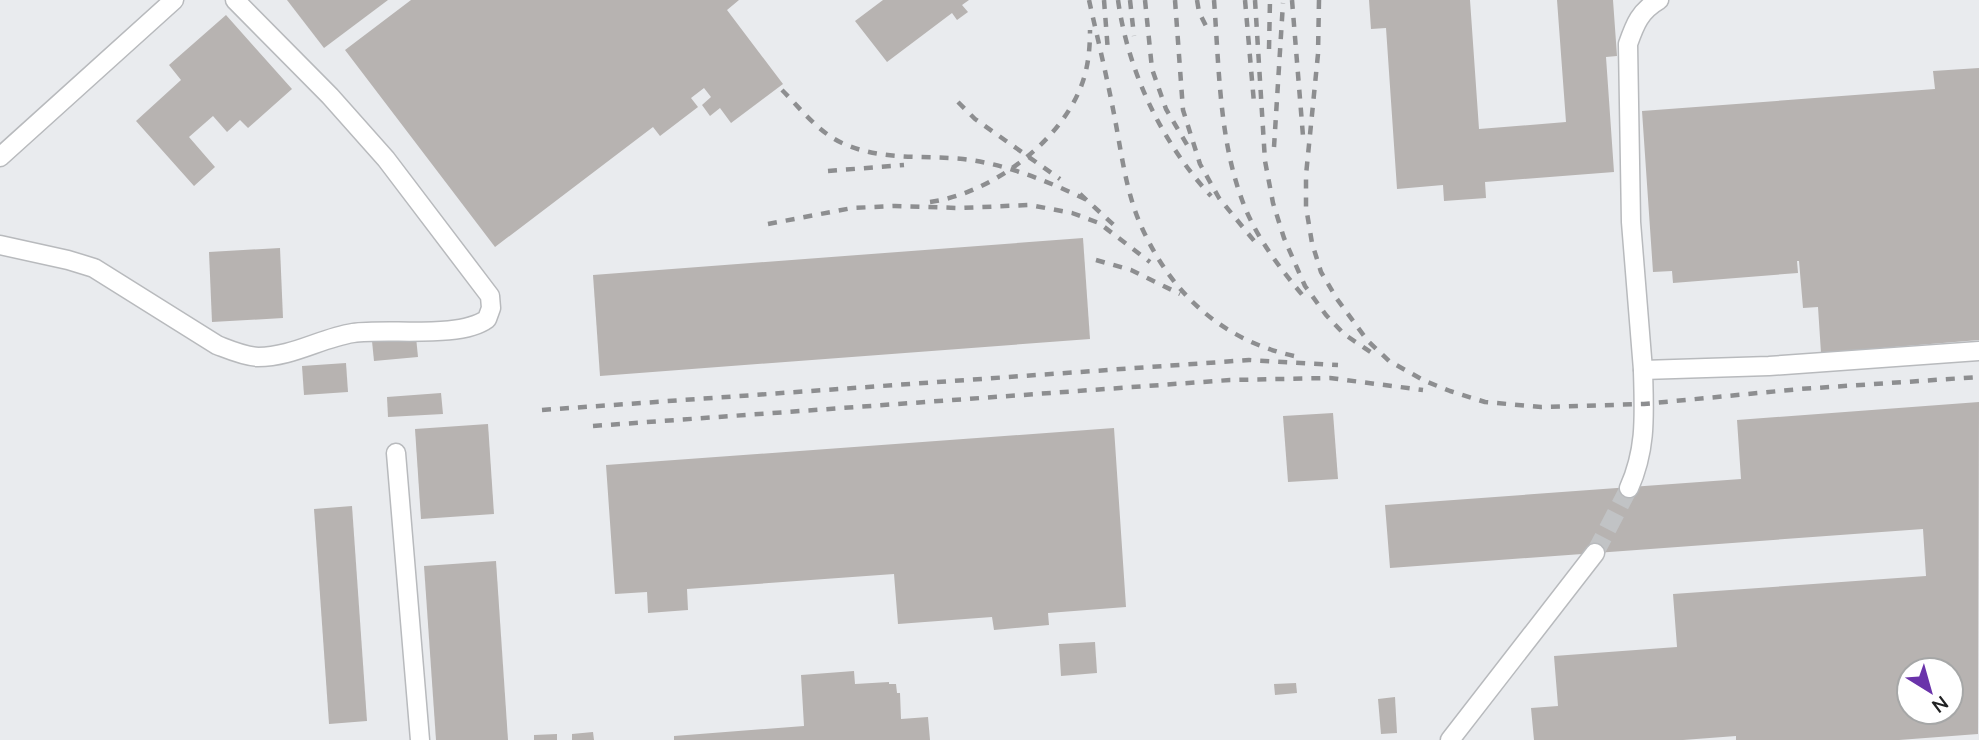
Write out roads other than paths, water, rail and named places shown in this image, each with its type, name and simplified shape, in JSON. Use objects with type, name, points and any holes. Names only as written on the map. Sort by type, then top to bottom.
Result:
[{"type":"street","points":[[0,157],[174,0]]},
{"type":"street","points":[[0,245],[94,268],[217,345],[256,357],[291,352],[357,333],[469,328],[487,319],[491,308],[490,296],[386,159],[330,96],[235,0]]},
{"type":"street","points":[[1629,488],[1638,467],[1643,444],[1643,370],[1631,222],[1628,44],[1636,20],[1646,7],[1659,0]]},
{"type":"street","points":[[1643,370],[1769,366],[1979,351]]},
{"type":"street","points":[[396,453],[420,740]]},
{"type":"street","points":[[1450,740],[1595,553]]},
{"type":"tunnel","points":[[1595,553],[1629,488]]},
{"type":"railway","points":[[1089,0],[1127,184],[1136,214],[1154,252],[1184,293],[1222,326],[1244,339],[1294,356]]},
{"type":"railway","points":[[1104,0],[1108,52]]},
{"type":"railway","points":[[1118,0],[1130,54],[1150,105],[1177,153],[1211,196]]},
{"type":"railway","points":[[1130,0],[1134,36]]},
{"type":"railway","points":[[1145,0],[1152,69],[1166,109],[1189,148]]},
{"type":"railway","points":[[1175,0],[1183,110],[1200,164],[1219,198],[1255,242]]},
{"type":"railway","points":[[1197,0],[1199,12],[1209,32]]},
{"type":"railway","points":[[1214,0],[1221,100],[1234,174],[1246,211],[1260,237],[1304,297]]},
{"type":"railway","points":[[1245,0],[1254,103]]},
{"type":"railway","points":[[1255,0],[1265,161],[1273,203],[1284,238],[1305,286],[1326,315],[1344,334],[1372,353]]},
{"type":"railway","points":[[1269,49],[1270,0]]},
{"type":"railway","points":[[1292,0],[1303,136]]},
{"type":"railway","points":[[1319,0],[1318,54],[1306,175],[1306,207],[1312,243],[1321,272],[1337,299],[1367,340],[1389,361],[1425,381],[1485,402],[1541,407],[1644,404],[1800,389],[1979,377]]},
{"type":"railway","points":[[1274,147],[1283,3]]},
{"type":"railway","points":[[930,202],[975,189],[997,177],[1018,164],[1055,129],[1069,110],[1083,82],[1090,30]]},
{"type":"railway","points":[[782,90],[825,133],[857,149],[886,155],[963,159],[995,165],[1041,180],[1085,199]]},
{"type":"railway","points":[[958,102],[975,119],[1060,179]]},
{"type":"railway","points":[[828,171],[904,165]]},
{"type":"railway","points":[[1080,194],[1116,227]]},
{"type":"railway","points":[[768,224],[852,208],[1030,205],[1072,213],[1099,223],[1150,262]]},
{"type":"railway","points":[[1096,260],[1131,270],[1180,294]]},
{"type":"railway","points":[[542,410],[1249,360],[1338,365]]},
{"type":"railway","points":[[593,426],[1230,380],[1330,378],[1423,390]]}]
